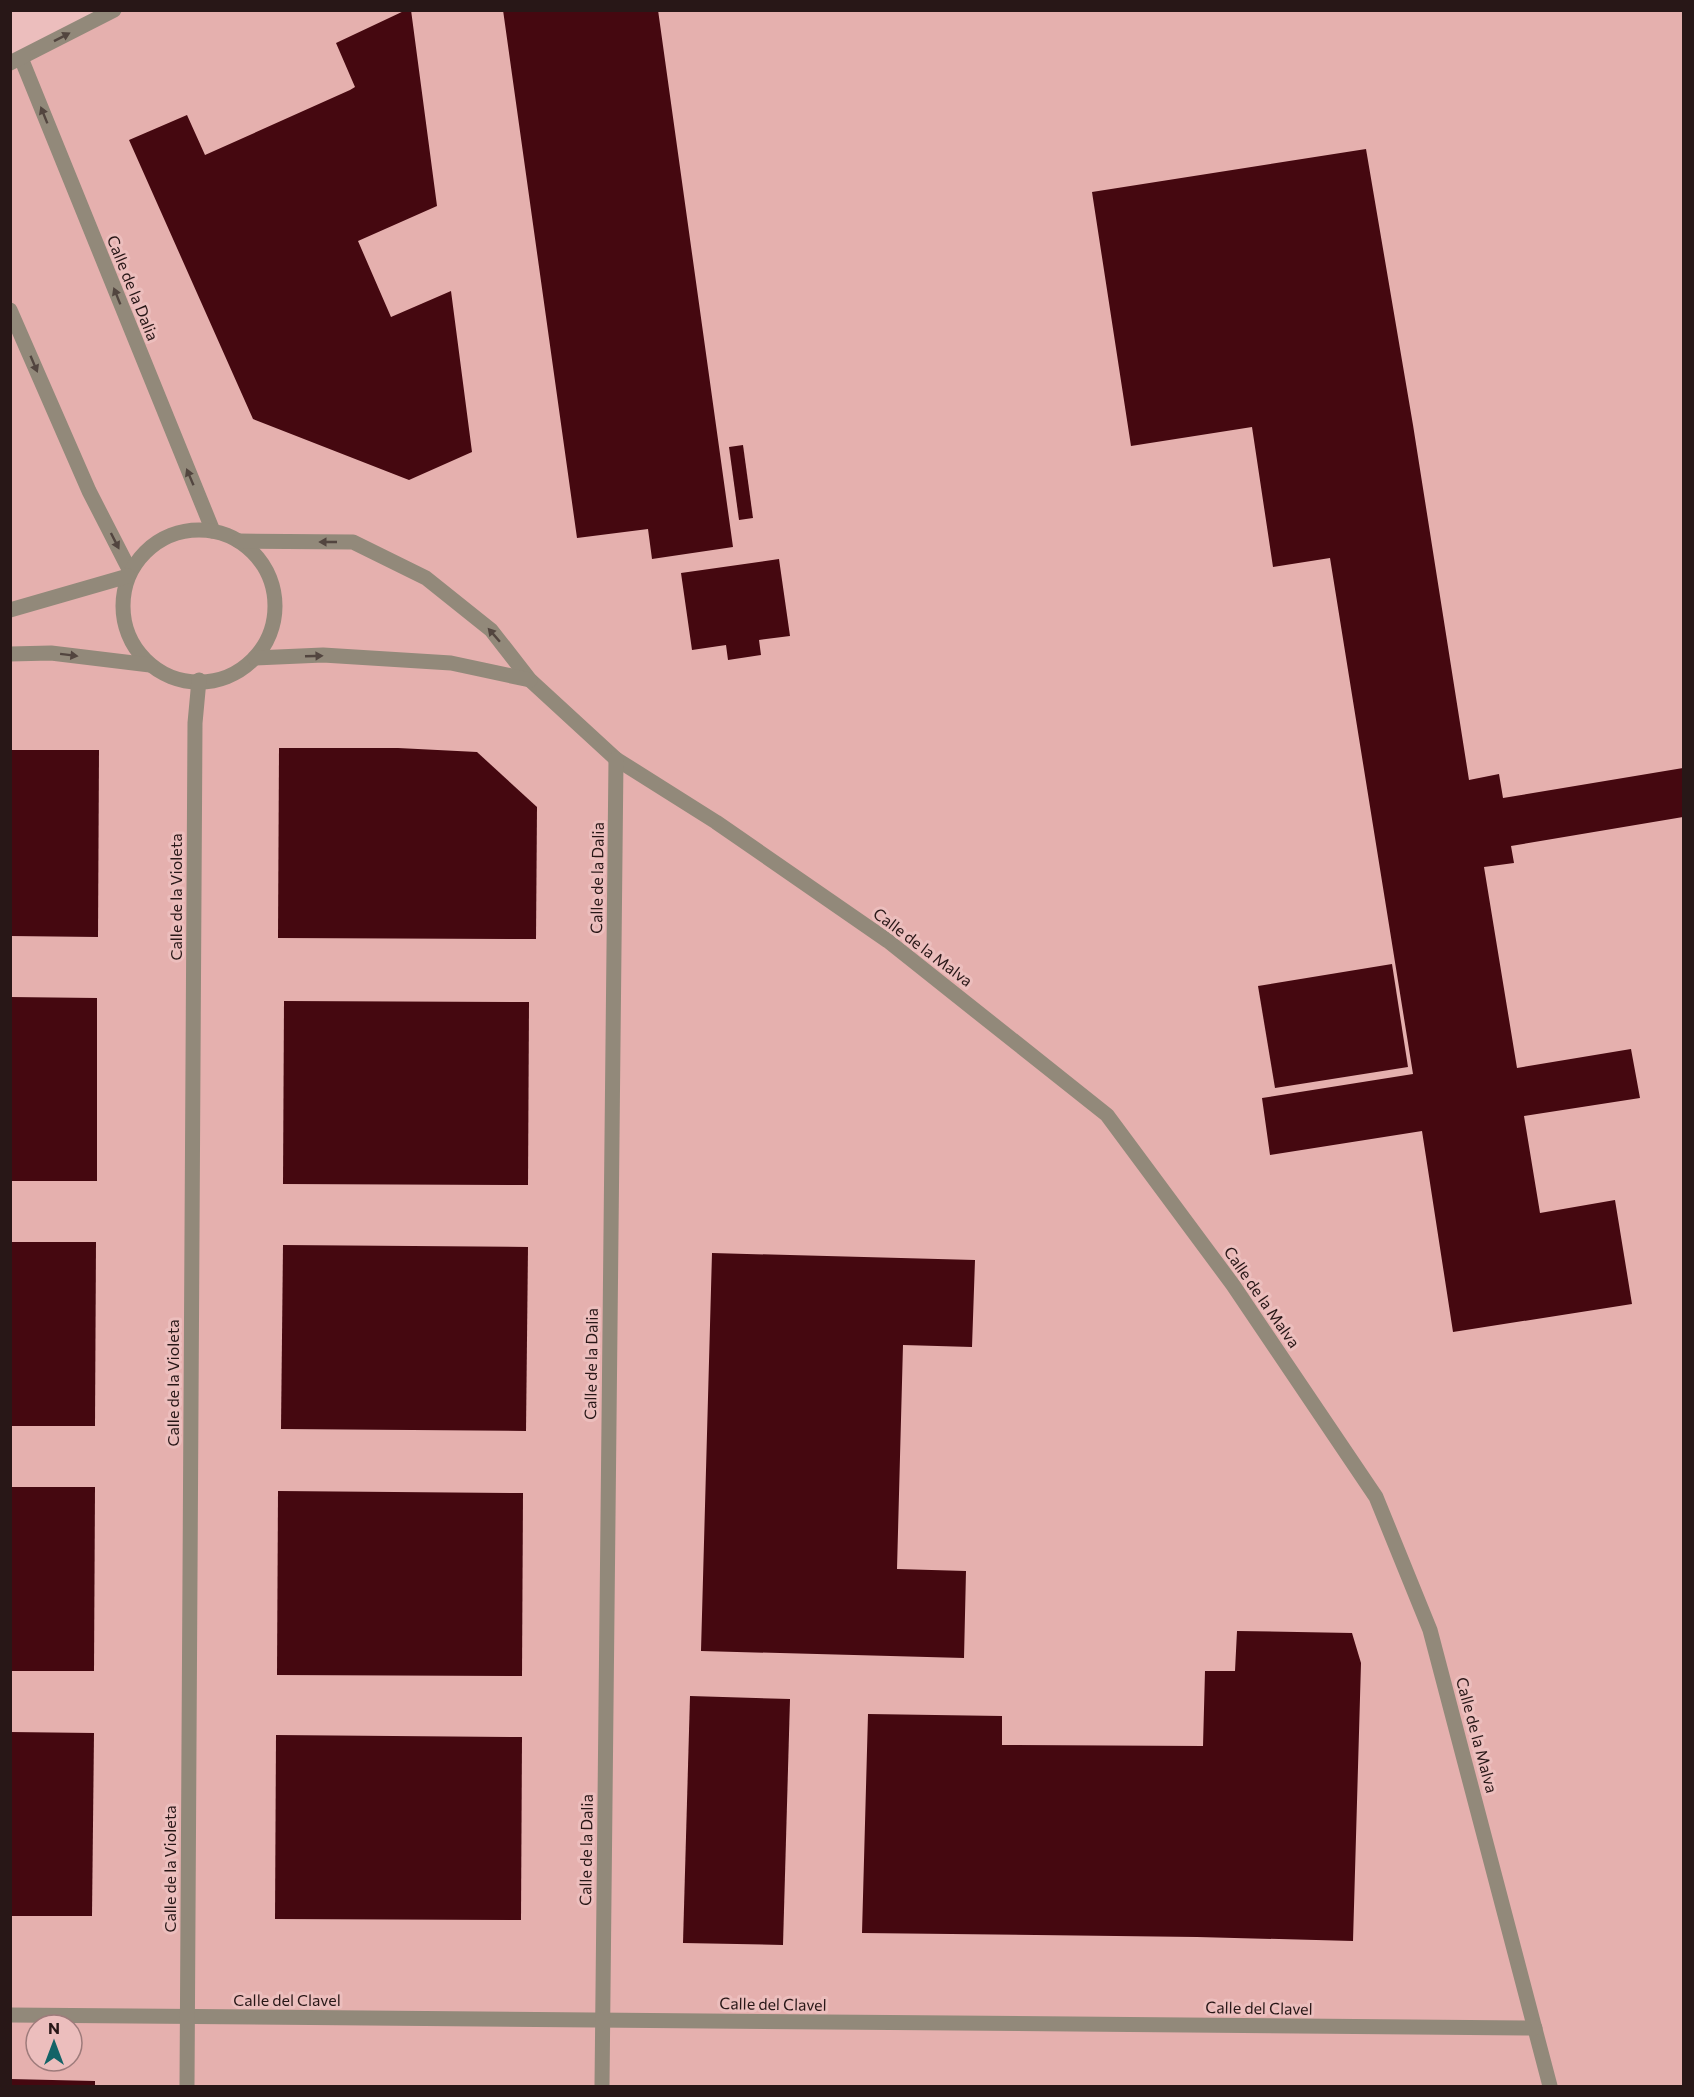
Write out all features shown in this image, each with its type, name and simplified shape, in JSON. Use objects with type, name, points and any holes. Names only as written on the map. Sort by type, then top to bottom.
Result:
[{"type":"street","points":[[16,60],[114,10]]},
{"type":"street","name":"Calle de la Dalia","points":[[16,60],[213,531]]},
{"type":"street","points":[[10,310],[89,491],[129,574]]},
{"type":"street","points":[[10,654],[51,653],[150,665],[180,680],[214,681],[237,672],[255,658],[269,638],[275,614],[273,586],[261,560],[239,541],[213,531],[184,531],[153,545],[129,574],[122,604],[129,638],[150,665]]},
{"type":"street","points":[[239,541],[353,542],[426,578],[491,630],[530,680],[616,759]]},
{"type":"street","points":[[10,610],[129,574]]},
{"type":"street","points":[[255,658],[323,655],[451,663],[530,680]]},
{"type":"street","name":"Calle de la Violeta","points":[[187,2086],[195,723],[199,680]]},
{"type":"street","name":"Calle de la Dalia","points":[[602,2086],[616,759]]},
{"type":"street","name":"Calle de la Malva","points":[[616,759],[716,822],[888,941],[1107,1115],[1233,1285],[1376,1497],[1430,1630],[1550,2086]]},
{"type":"street","name":"Calle del Clavel","points":[[10,2015],[1535,2028]]},
{"type":"shaded area","points":[[123,10],[1683,11],[1683,2086],[11,2086],[10,62]]},
{"type":"building","points":[[406,10],[411,10],[437,206],[358,241],[391,317],[451,291],[472,452],[409,480],[253,419],[129,140],[187,115],[205,155],[350,90],[355,87],[336,43]]},
{"type":"building","points":[[503,10],[658,10],[733,547],[652,559],[648,529],[577,538]]},
{"type":"building","points":[[1366,149],[1413,425],[1469,780],[1499,774],[1503,798],[1683,768],[1683,817],[1511,846],[1514,863],[1484,867],[1517,1068],[1631,1049],[1640,1098],[1524,1116],[1540,1213],[1615,1200],[1632,1304],[1453,1332],[1422,1131],[1270,1155],[1262,1098],[1413,1074],[1330,558],[1273,567],[1252,427],[1131,446],[1092,192]]},
{"type":"building","points":[[743,445],[753,518],[739,520],[729,447]]},
{"type":"building","points":[[779,559],[790,636],[759,640],[761,655],[728,660],[726,645],[692,650],[681,573]]},
{"type":"building","points":[[279,748],[398,748],[477,752],[537,807],[536,939],[278,938]]},
{"type":"building","points":[[10,750],[99,750],[98,937],[10,936]]},
{"type":"building","points":[[1392,964],[1408,1067],[1275,1088],[1258,986]]},
{"type":"building","points":[[10,997],[97,998],[97,1181],[10,1181]]},
{"type":"building","points":[[284,1001],[529,1002],[528,1185],[283,1184]]},
{"type":"building","points":[[10,1242],[96,1242],[95,1426],[10,1426]]},
{"type":"building","points":[[283,1245],[528,1247],[526,1431],[281,1429]]},
{"type":"building","points":[[712,1253],[975,1260],[972,1347],[903,1345],[897,1569],[966,1571],[964,1658],[701,1651]]},
{"type":"building","points":[[10,1487],[95,1487],[94,1671],[10,1671]]},
{"type":"building","points":[[278,1491],[523,1493],[522,1676],[277,1675]]},
{"type":"building","points":[[1237,1631],[1352,1633],[1361,1663],[1353,1941],[862,1933],[868,1714],[1002,1716],[1002,1745],[1203,1746],[1205,1671],[1235,1671]]},
{"type":"building","points":[[690,1696],[790,1699],[783,1945],[683,1943]]},
{"type":"building","points":[[10,1732],[94,1733],[92,1916],[10,1916]]},
{"type":"building","points":[[276,1735],[522,1737],[521,1920],[275,1919]]},
{"type":"building","points":[[10,2079],[95,2081],[95,2086],[10,2086]]}]
